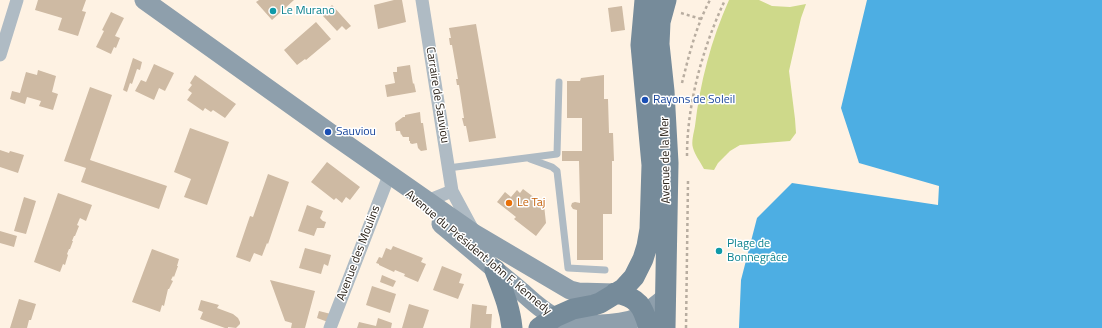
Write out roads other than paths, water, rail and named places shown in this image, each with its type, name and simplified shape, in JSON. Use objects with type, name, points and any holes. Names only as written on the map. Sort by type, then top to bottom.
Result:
[{"type":"main road","name":"Avenue du Président John F. Kennedy","points":[[144,0],[365,158],[475,234],[570,290],[578,292],[615,293]]},
{"type":"main road","name":"Avenue de la Mer","points":[[547,322],[573,309],[600,303],[623,289],[634,277],[647,246],[650,228],[652,165],[641,45],[645,0]]},
{"type":"main road","name":"Avenue de la Mer","points":[[665,328],[668,163],[664,91],[659,44],[660,22],[673,6]]},
{"type":"main road","name":"Avenue du Président John F. Kennedy","points":[[365,158],[495,270],[541,307],[547,322],[597,324],[634,319],[647,321],[666,297]]},
{"type":"main road","points":[[495,270],[508,304],[512,328]]},
{"type":"main road","points":[[615,293],[626,295],[634,299],[639,304],[647,321]]},
{"type":"street","points":[[0,55],[17,0]]},
{"type":"street","name":"Carraire de Sauviou","points":[[422,0],[452,191],[475,234]]},
{"type":"street","name":"Avenue des Moulins","points":[[330,328],[388,178]]},
{"type":"street","points":[[428,201],[452,191]]},
{"type":"lane","points":[[448,168],[557,154],[559,82]]},
{"type":"lane","points":[[528,158],[552,167],[557,171],[568,268],[605,270]]},
{"type":"water","points":[[867,0],[1102,0],[1102,328],[739,328],[741,280],[757,218],[792,183],[938,205],[939,186],[859,163],[841,108]]},
{"type":"place","name":"Le Murano","points":[[273,11]]},
{"type":"place","name":"Rayons de Soleil","points":[[645,100]]},
{"type":"place","name":"Sauviou","points":[[328,132]]},
{"type":"place","name":"Le Taj","points":[[509,203]]},
{"type":"place","name":"Plage de Bonnegrâce","points":[[719,251]]}]
